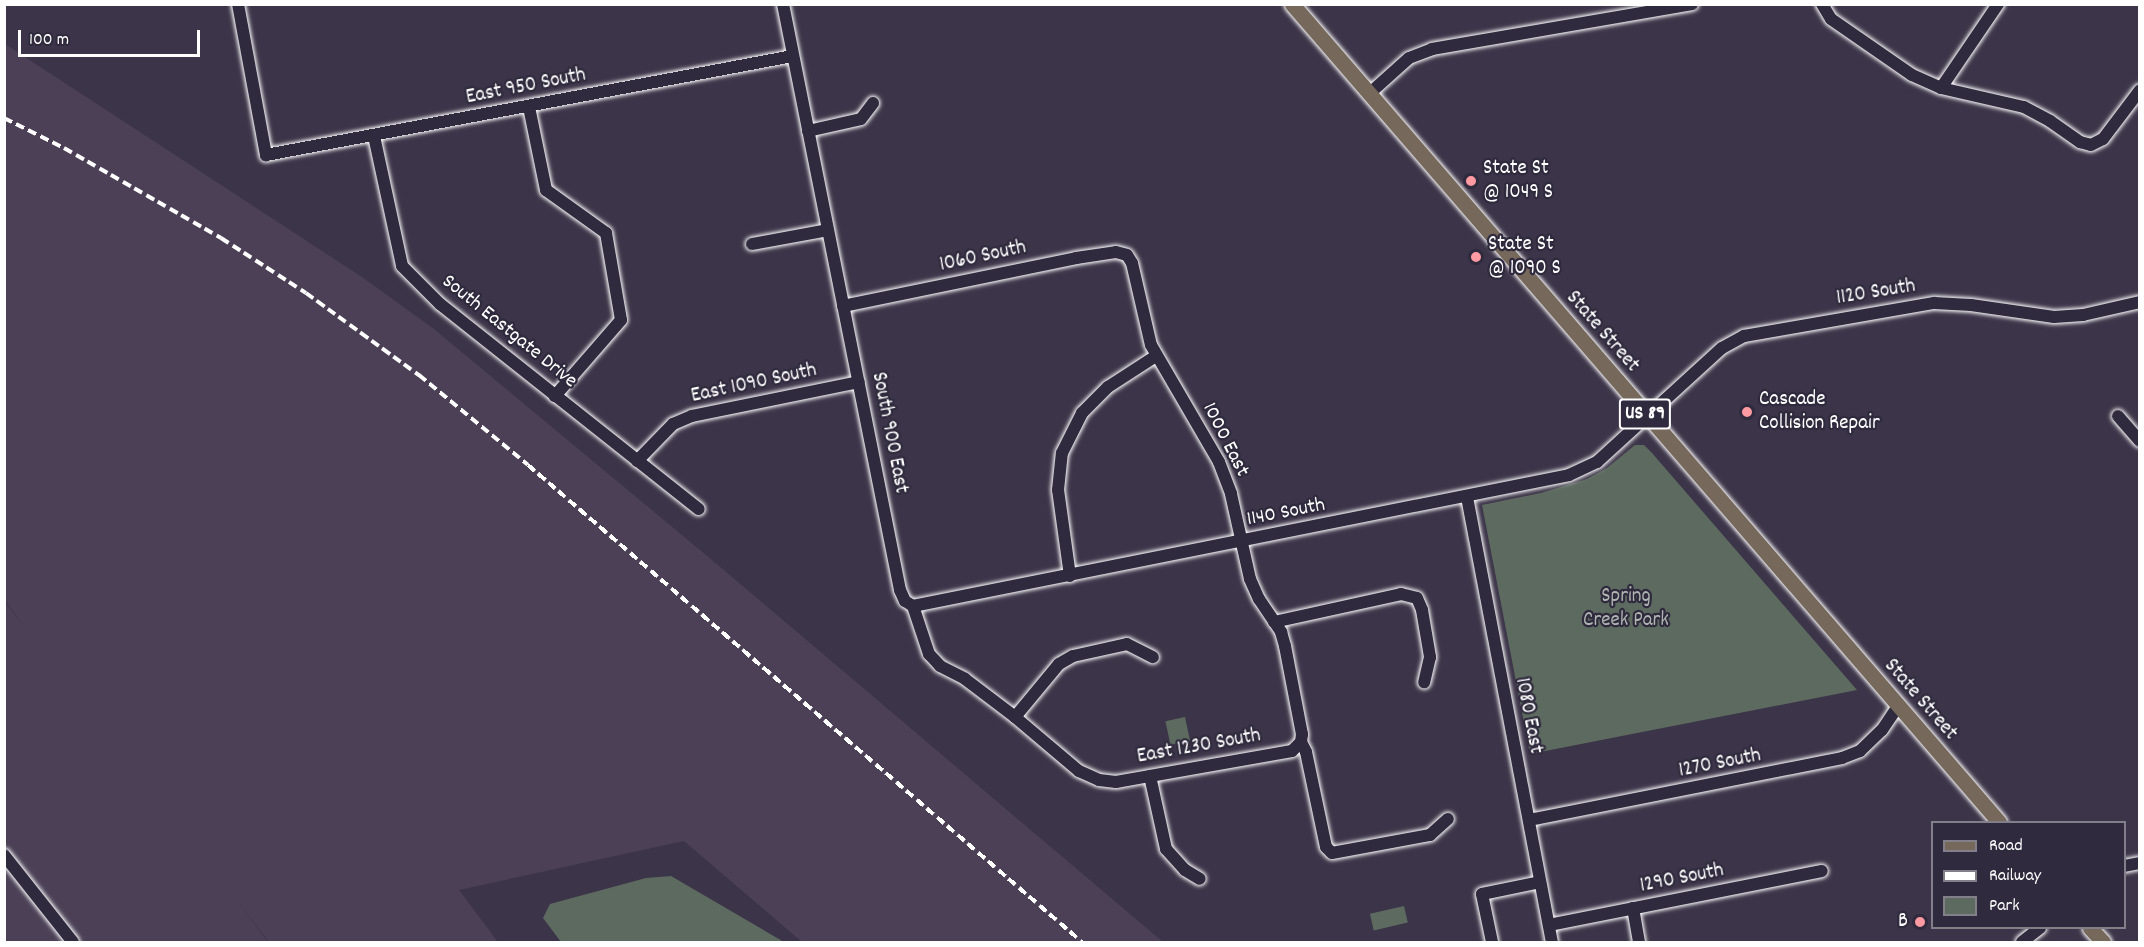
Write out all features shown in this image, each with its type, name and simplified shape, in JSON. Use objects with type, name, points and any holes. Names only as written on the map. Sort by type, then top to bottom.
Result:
[{"type":"main road","name":"State Street","points":[[1292,4],[1998,821]]},
{"type":"main road","points":[[2092,929],[2103,942]]},
{"type":"street","name":"East 950 South","points":[[238,4],[266,155],[793,56]]},
{"type":"street","name":"South 900 East","points":[[783,4],[900,590],[905,601],[913,606],[929,654],[940,666],[966,679],[1079,771],[1099,780]]},
{"type":"street","points":[[1370,93],[1409,58],[1432,49],[1692,4]]},
{"type":"street","points":[[1822,4],[1831,19],[1911,75],[1941,88],[2024,107],[2050,121],[2080,142],[2091,145],[2103,139],[2139,90]]},
{"type":"street","points":[[1941,88],[1998,4]]},
{"type":"street","points":[[808,131],[861,119],[873,104]]},
{"type":"street","points":[[529,107],[546,190],[606,232],[621,320],[555,396]]},
{"type":"street","name":"South Eastgate Drive","points":[[374,136],[402,266],[440,304],[699,509]]},
{"type":"street","points":[[752,244],[828,230]]},
{"type":"street","name":"1060 South","points":[[843,306],[1104,253],[1122,253],[1130,259]]},
{"type":"street","name":"1000 East","points":[[1130,259],[1146,331],[1156,356],[1219,462],[1232,494],[1241,542],[1255,592],[1286,646],[1302,734],[1301,742],[1306,752],[1329,849],[1332,853],[1430,835],[1448,819]]},
{"type":"street","name":"1120 South","points":[[1647,417],[1722,348],[1744,336],[1765,331],[1934,303],[1971,305],[2054,317],[2083,315],[2139,302]]},
{"type":"street","points":[[1070,576],[1058,490],[1062,453],[1082,412],[1108,387],[1156,356]]},
{"type":"street","name":"East 1090 South","points":[[637,461],[673,424],[692,416],[860,382]]},
{"type":"street","points":[[2118,416],[2139,441]]},
{"type":"street","name":"1140 South","points":[[913,606],[1551,480],[1597,462],[1647,417]]},
{"type":"street","name":"1080 East","points":[[1467,497],[1552,942]]},
{"type":"street","points":[[1274,622],[1401,594],[1417,598],[1430,657],[1424,682]]},
{"type":"street","points":[[1015,717],[1059,664],[1073,656],[1127,644],[1153,657]]},
{"type":"street","name":"1270 South","points":[[1529,820],[1842,758],[1860,751],[1882,730],[1898,706]]},
{"type":"street","name":"East 1230 South","points":[[1099,780],[1116,782],[1292,751],[1301,742]]},
{"type":"street","points":[[1150,776],[1166,849],[1185,870],[1200,879]]},
{"type":"street","points":[[4,855],[73,942]]},
{"type":"street","name":"1290 South","points":[[1548,925],[1822,871]]},
{"type":"street","points":[[1492,942],[1482,894],[1540,882]]},
{"type":"street","points":[[1633,908],[1640,942]]},
{"type":"street","points":[[2022,942],[2038,929]]},
{"type":"shaded area","points":[[5,44],[362,277],[434,329],[712,560],[1163,942],[802,942],[684,841],[459,890],[498,942],[269,942],[235,899],[268,942],[5,942],[4,601],[24,626],[4,599]]},
{"type":"green space","name":"Spring Creek Park","points":[[1635,445],[1644,445],[1652,453],[1857,690],[1530,754],[1482,505],[1541,493],[1587,479],[1607,468]]},
{"type":"green space","points":[[1185,717],[1190,740],[1170,745],[1165,721]]},
{"type":"green space","points":[[671,876],[784,942],[561,942],[543,918],[550,904],[646,878]]},
{"type":"green space","points":[[1404,906],[1408,923],[1374,930],[1370,914]]},
{"type":"railway","points":[[4,118],[64,148],[221,238],[306,293],[419,375],[528,465],[1082,942]]},
{"type":"place","name":"State St @ 1049 S","points":[[1471,181]]},
{"type":"place","name":"State St @ 1090 S","points":[[1476,257]]},
{"type":"place","name":"Cascade Collision Repair","points":[[1747,412]]},
{"type":"place","name":"B","points":[[1920,922]]}]
